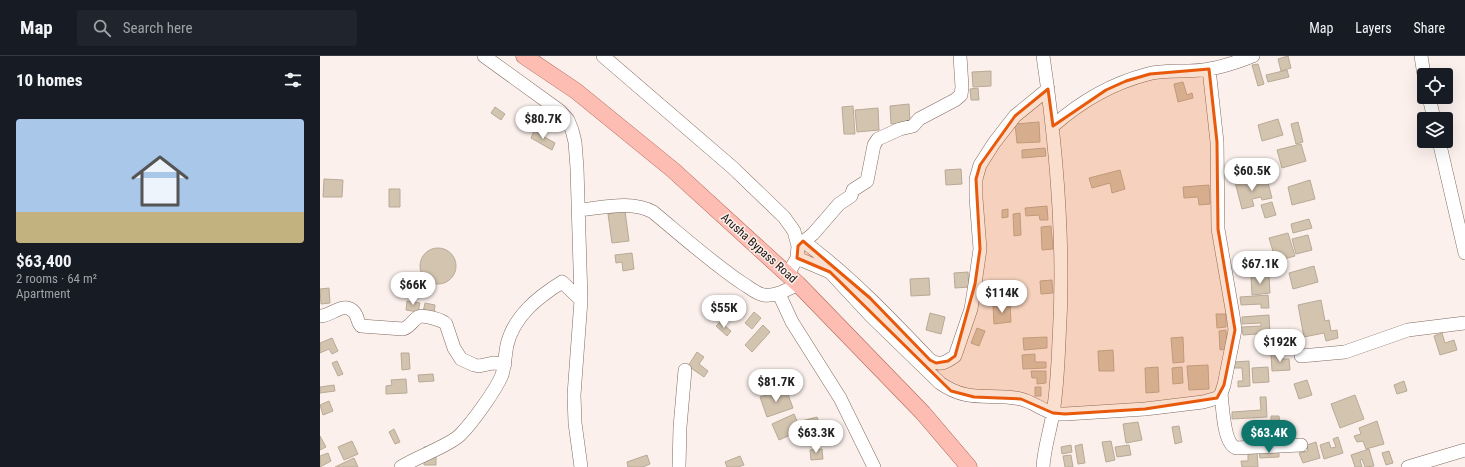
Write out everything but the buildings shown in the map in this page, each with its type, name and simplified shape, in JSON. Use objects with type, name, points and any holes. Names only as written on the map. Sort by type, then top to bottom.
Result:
[{"type":"main road","name":"Arusha Bypass Road","points":[[524,56],[576,91],[673,170],[793,279],[923,413],[969,467]]},
{"type":"street","points":[[484,56],[560,111],[568,120],[575,142],[580,300],[574,395],[575,423],[581,467]]},
{"type":"street","points":[[578,210],[632,205],[653,212],[731,276],[762,295],[779,294],[793,279],[799,249],[794,231],[784,218],[732,167],[603,56]]},
{"type":"street","points":[[799,249],[839,204],[851,196],[853,190],[867,181],[874,145],[878,138],[900,129],[913,126],[919,119],[955,100],[961,95],[962,87],[960,56]]},
{"type":"street","points":[[1043,56],[1053,126],[1060,228],[1061,285],[1060,339],[1056,392],[1043,467]]},
{"type":"street","points":[[1053,126],[1066,114],[1106,90],[1126,82],[1150,74],[1209,69],[1253,56]]},
{"type":"street","points":[[1424,68],[1425,57]]},
{"type":"street","points":[[799,249],[830,272],[871,316],[940,383],[951,391],[974,397],[1003,397],[1021,399],[1031,402],[1053,413],[1109,412],[1145,409],[1212,400],[1217,398],[1221,394],[1224,386],[1234,330],[1233,315],[1218,229],[1218,142],[1209,69]]},
{"type":"street","points":[[799,249],[828,259],[870,298],[930,360],[936,363],[948,361],[954,356],[957,350],[971,309],[980,249],[976,198],[976,179],[980,165],[994,143],[1015,116],[1027,105],[1048,90]]},
{"type":"street","points":[[1441,148],[1465,253]]},
{"type":"street","points":[[401,467],[418,457],[453,441],[460,434],[496,387],[502,374],[512,330],[523,314],[536,300],[562,282],[580,300]]},
{"type":"street","points":[[779,294],[792,322],[840,398],[874,467]]},
{"type":"street","points":[[320,316],[326,316],[340,308],[346,308],[355,313],[358,324],[361,326],[403,329],[408,327],[421,316],[441,320],[446,324],[454,348],[461,359],[479,366],[493,363],[504,364]]},
{"type":"street","points":[[1301,356],[1345,352],[1408,330],[1465,323]]},
{"type":"street","points":[[679,467],[680,427],[685,370]]},
{"type":"street","points":[[1221,394],[1227,438],[1232,447],[1301,445]]},
{"type":"street","points":[[1408,467],[1465,450]]},
{"type":"highlighted area","points":[[1209,69],[1217,142],[1218,229],[1235,330],[1224,385],[1217,398],[1145,409],[1065,414],[1053,413],[1021,399],[974,397],[951,391],[830,272],[797,258],[798,246],[803,241],[870,298],[930,360],[936,363],[948,361],[955,356],[975,284],[980,249],[976,179],[980,165],[1015,116],[1048,89],[1053,126],[1106,90],[1126,81],[1150,74]]}]
